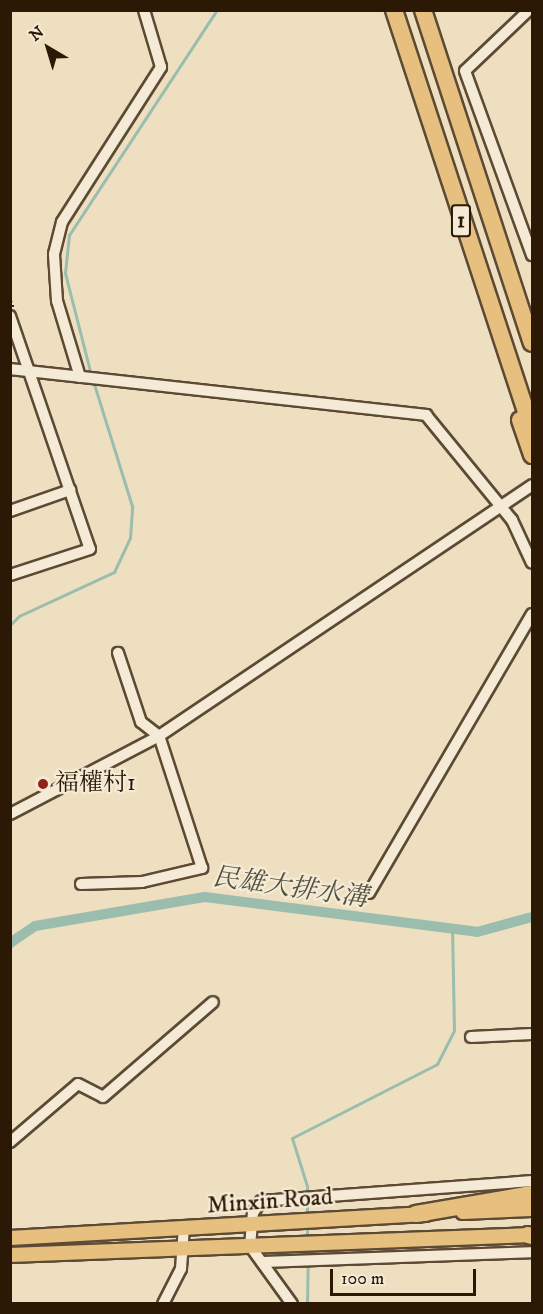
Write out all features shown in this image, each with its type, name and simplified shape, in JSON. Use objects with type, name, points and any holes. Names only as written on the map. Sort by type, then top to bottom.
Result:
[{"type":"highway","name":"1","points":[[394,10],[499,341],[532,430]]},
{"type":"highway","name":"1","points":[[423,10],[529,328],[532,343]]},
{"type":"highway","points":[[499,341],[532,455]]},
{"type":"highway","points":[[416,1214],[532,1194]]},
{"type":"main road","name":"Minxin Road","points":[[10,1238],[532,1209]]},
{"type":"main road","name":"Minxin Road","points":[[10,1255],[531,1235]]},
{"type":"street","points":[[88,377],[57,301],[54,254],[62,222],[161,67],[144,10]]},
{"type":"street","points":[[529,10],[465,71],[532,255]]},
{"type":"street","points":[[10,316],[90,549],[10,575]]},
{"type":"street","points":[[10,369],[414,411],[438,426],[500,507],[532,564]]},
{"type":"street","points":[[10,814],[159,736],[532,485]]},
{"type":"street","points":[[10,511],[70,490]]},
{"type":"street","points":[[369,893],[532,614]]},
{"type":"street","points":[[81,884],[142,882],[202,868],[159,736],[141,722],[118,653]]},
{"type":"street","points":[[10,1142],[78,1084],[103,1097],[213,1002]]},
{"type":"street","points":[[471,1037],[532,1034]]},
{"type":"street","points":[[292,1304],[250,1246],[251,1226],[261,1201],[532,1182]]},
{"type":"street","points":[[163,1304],[181,1269],[184,1230]]},
{"type":"street","points":[[262,1262],[532,1252]]},
{"type":"waterway","points":[[91,375],[65,273],[69,235],[217,10]]},
{"type":"waterway","points":[[10,625],[19,616],[114,572],[130,538],[132,506],[93,381]]},
{"type":"waterway","name":"民雄大排水溝","points":[[10,943],[35,926],[205,897],[477,932],[532,917]]},
{"type":"waterway","points":[[307,1216],[307,1186],[292,1138],[437,1064],[454,1030],[452,929]]},
{"type":"waterway","points":[[307,1226],[307,1240]]},
{"type":"waterway","points":[[307,1304],[308,1247]]},
{"type":"place","name":"福權村1","points":[[43,784]]}]
